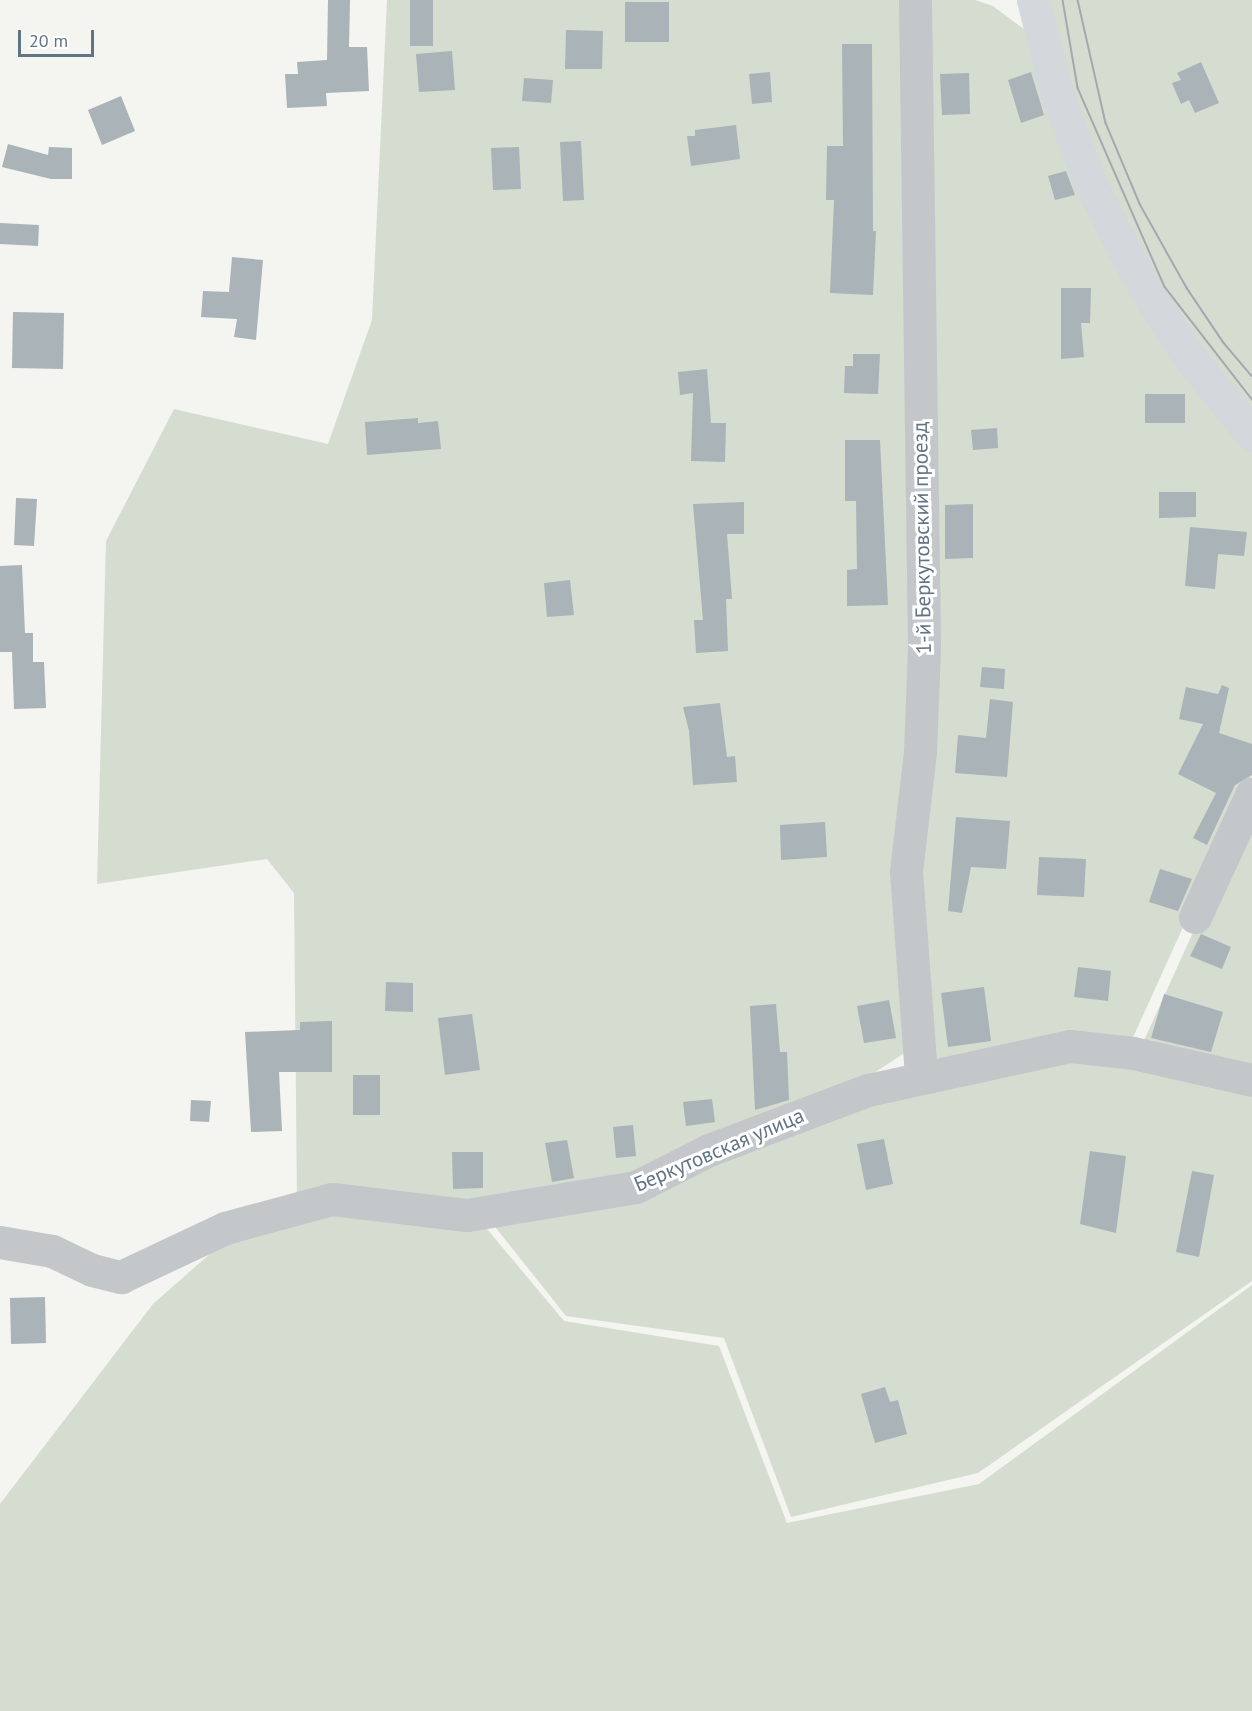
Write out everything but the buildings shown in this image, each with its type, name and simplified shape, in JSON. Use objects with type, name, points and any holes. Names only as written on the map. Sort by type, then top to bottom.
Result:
[{"type":"main road","points":[[1033,0],[1056,91],[1090,183],[1136,273],[1184,350],[1252,435]]},
{"type":"street","name":"1-й Беркутовский проезд","points":[[915,0],[924,648],[920,752],[906,871],[921,1075]]},
{"type":"street","points":[[1195,917],[1252,793]]},
{"type":"street","name":"Беркутовская улица","points":[[0,1242],[52,1251],[92,1270],[121,1277],[225,1227],[332,1199],[466,1215],[636,1187],[709,1150],[868,1090],[921,1075],[1070,1046],[1133,1053],[1252,1080]]},
{"type":"shaded area","points":[[387,0],[910,0],[912,1048],[865,1079],[634,1181],[470,1207],[297,1201],[294,893],[267,859],[97,884],[106,541],[174,409],[328,444],[372,320]]},
{"type":"shaded area","points":[[921,0],[975,0],[993,6],[1025,30],[1079,186],[1252,449],[1252,775],[1130,1044],[930,1062],[919,981]]},
{"type":"shaded area","points":[[1050,0],[1252,0],[1252,417],[1191,344],[1105,182],[1069,85]]},
{"type":"shaded area","points":[[1252,802],[1252,1070],[1142,1045]]},
{"type":"shaded area","points":[[1069,1053],[1252,1087],[1252,1281],[978,1473],[791,1517],[724,1338],[566,1316],[492,1223],[869,1100]]},
{"type":"shaded area","points":[[334,1211],[482,1223],[564,1321],[719,1346],[787,1523],[979,1484],[1252,1285],[1252,1711],[0,1711],[0,1504],[153,1304],[228,1238]]},
{"type":"tram line","points":[[1063,0],[1078,88],[1165,287],[1252,399]]},
{"type":"tram line","points":[[1078,0],[1106,123],[1140,204],[1187,288],[1224,343],[1252,376]]}]
